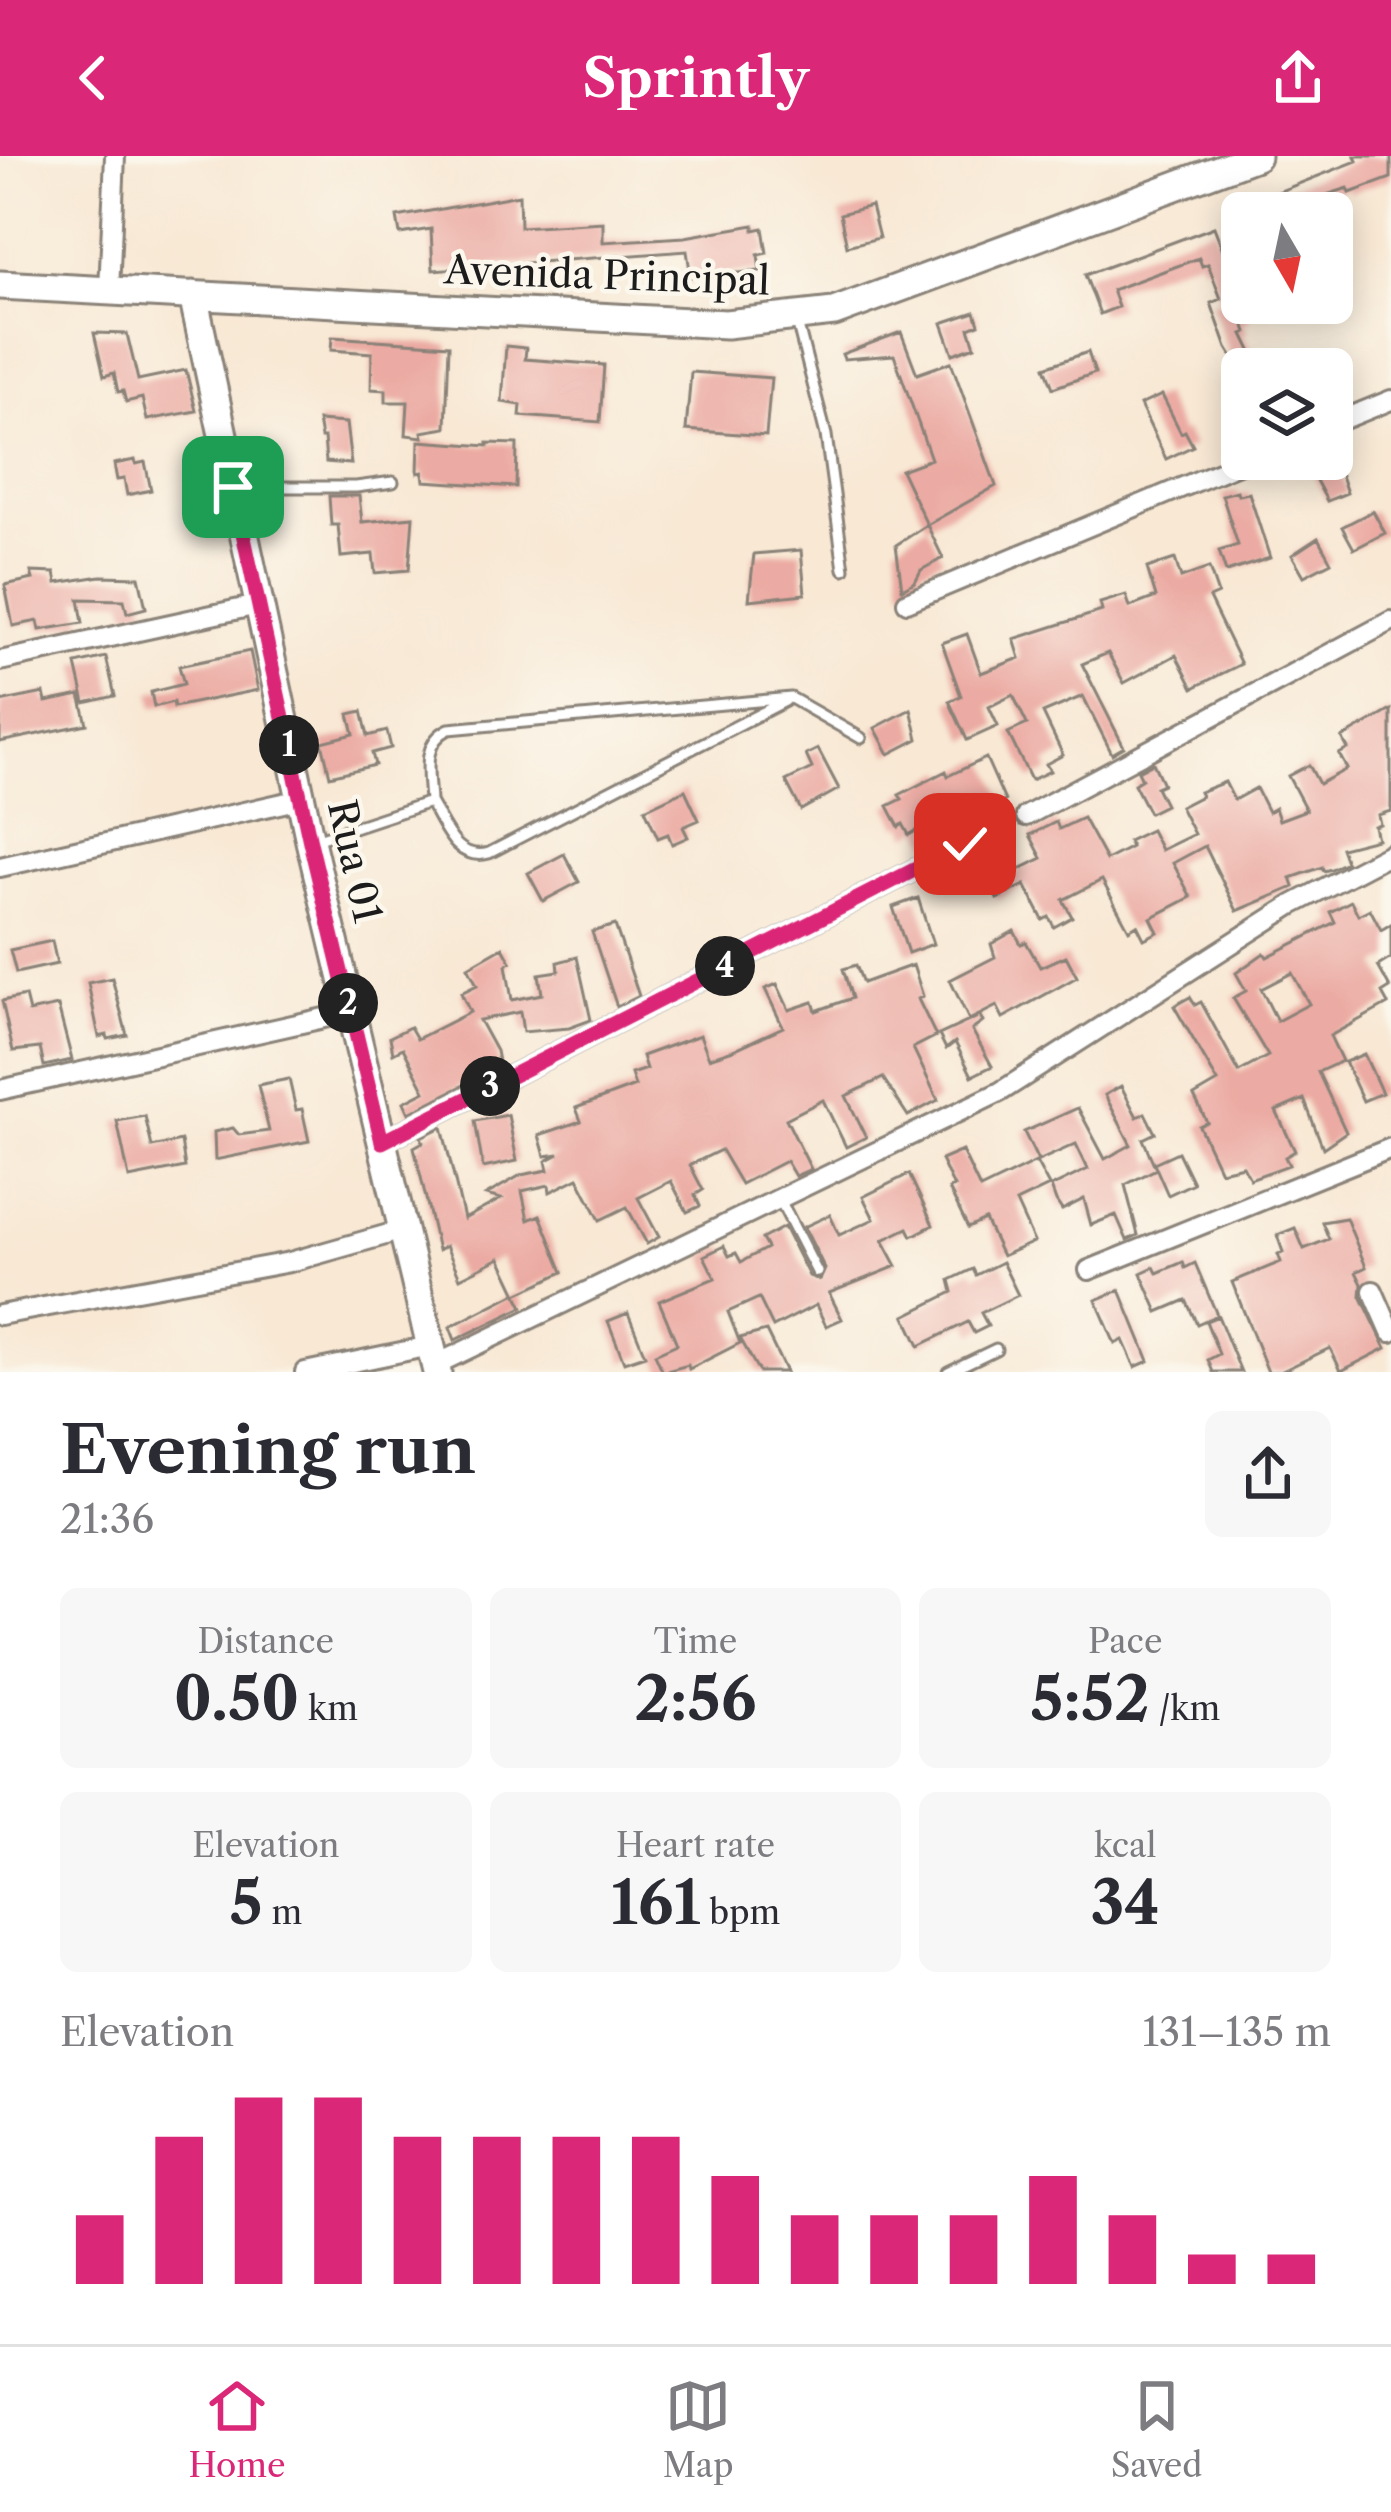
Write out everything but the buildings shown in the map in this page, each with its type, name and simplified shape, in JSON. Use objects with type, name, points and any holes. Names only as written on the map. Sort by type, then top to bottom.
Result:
[{"type":"street","points":[[109,292],[115,156]]},
{"type":"street","name":"Avenida Principal","points":[[0,286],[726,324],[796,319],[834,312],[1256,156]]},
{"type":"street","name":"Rua 01","points":[[193,296],[310,842],[434,1361]]},
{"type":"street","points":[[1353,415],[1391,400]]},
{"type":"street","points":[[907,602],[1221,471]]},
{"type":"street","points":[[0,661],[257,605]]},
{"type":"street","points":[[1026,816],[1391,621]]},
{"type":"street","points":[[0,867],[301,799]]},
{"type":"street","points":[[382,1142],[965,844]]},
{"type":"street","points":[[305,1372],[434,1361],[779,1198],[1000,1092],[1292,905],[1391,853]]},
{"type":"street","points":[[0,1090],[351,1012]]},
{"type":"street","points":[[1089,1270],[1391,1148]]},
{"type":"street","points":[[0,1315],[290,1262],[403,1230]]},
{"type":"street","points":[[1373,1291],[1391,1332]]},
{"type":"lane","points":[[796,319],[826,435],[844,568]]},
{"type":"lane","points":[[233,487],[356,487],[393,482]]},
{"type":"lane","points":[[791,698],[489,853],[474,857],[460,850],[430,802],[428,750],[435,736],[448,729],[791,698],[861,738]]},
{"type":"lane","points":[[310,842],[430,802]]},
{"type":"lane","points":[[779,1198],[817,1272]]},
{"type":"lane","points":[[948,1372],[996,1348]]},
{"type":"route","points":[[233,487],[310,842],[382,1142],[965,844]]}]
